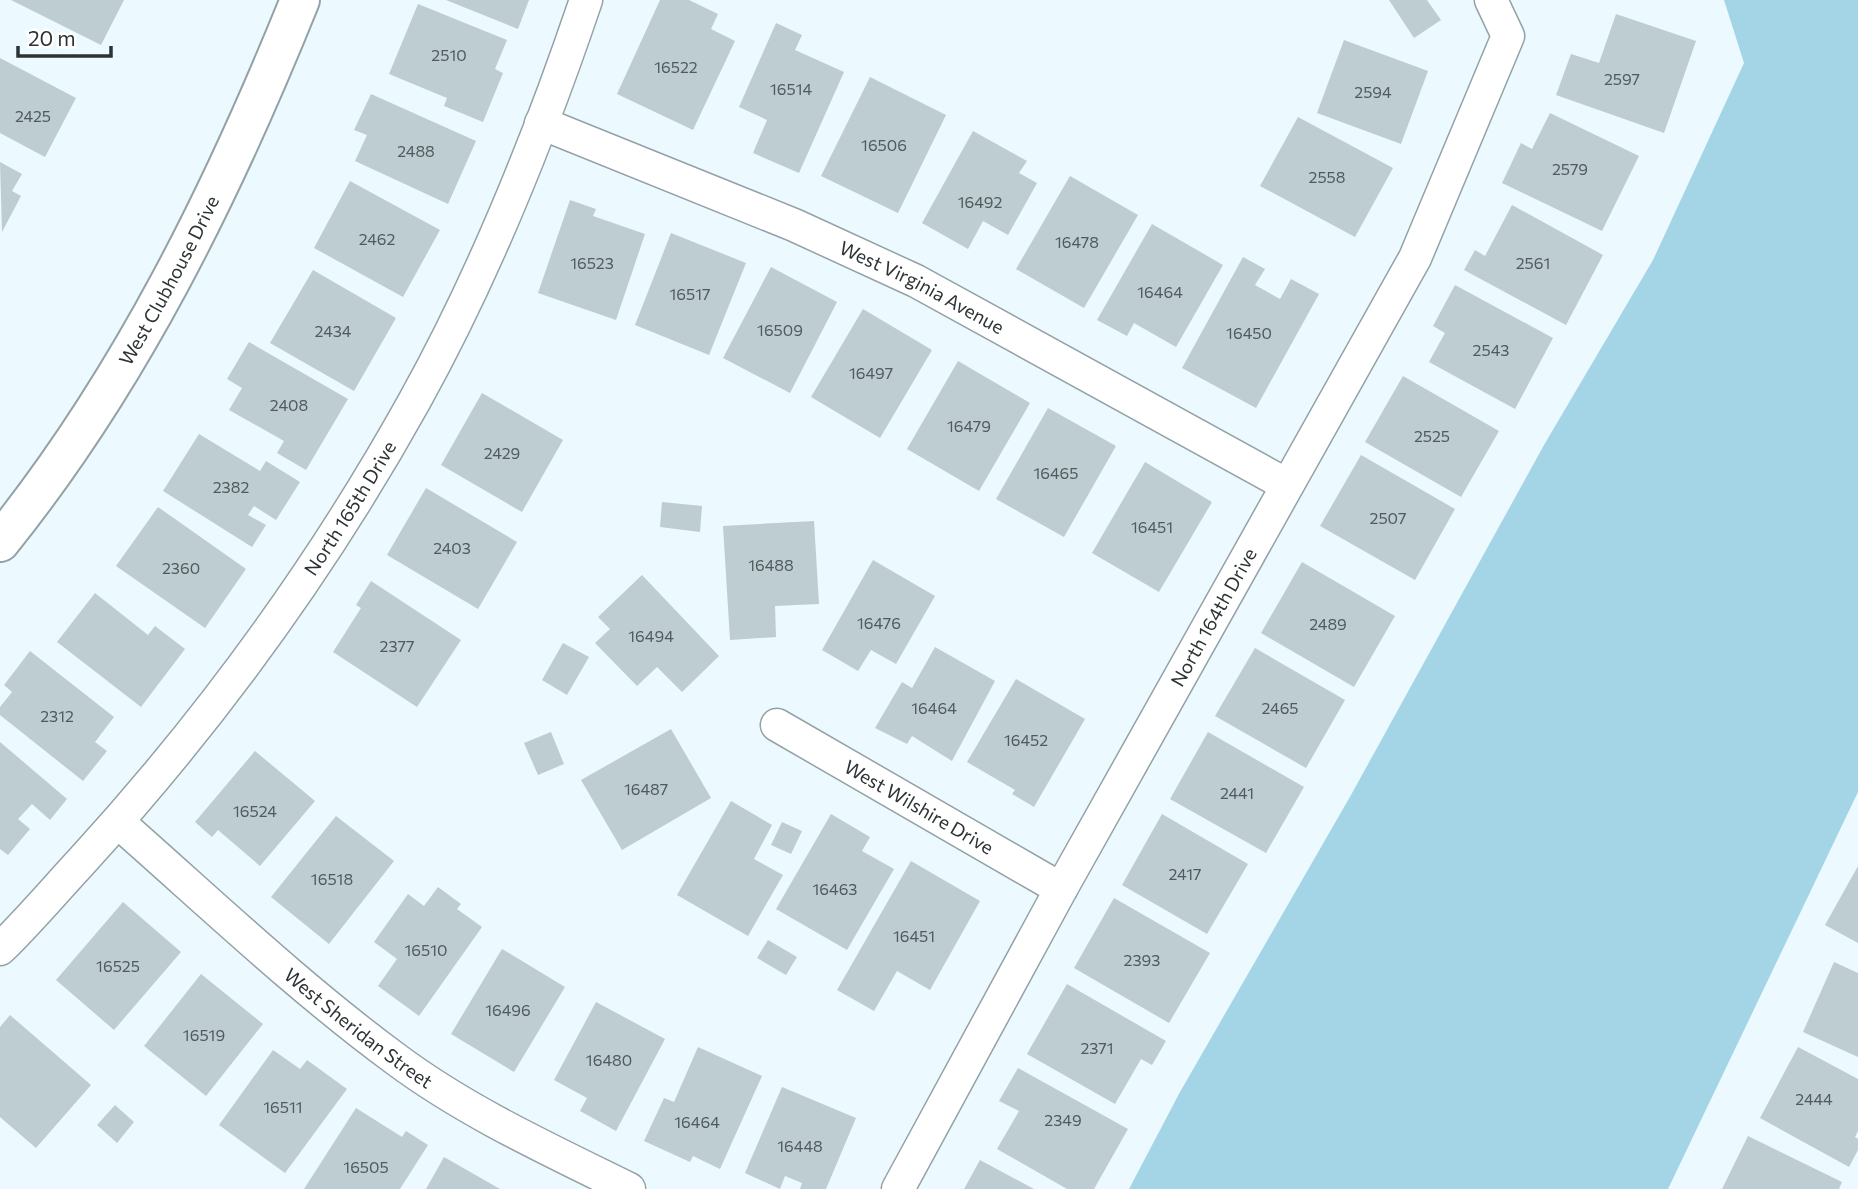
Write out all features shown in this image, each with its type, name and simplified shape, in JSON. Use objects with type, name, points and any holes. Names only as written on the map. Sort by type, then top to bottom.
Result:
[{"type":"street","name":"West Clubhouse Drive","points":[[0,542],[108,387],[158,302],[237,148],[300,0]]},
{"type":"street","name":"North 165th Drive","points":[[0,949],[118,822],[171,759],[239,671],[314,566],[415,401],[456,320],[541,123],[586,0]]},
{"type":"street","name":"North 164th Drive","points":[[898,1189],[1061,889],[1415,258],[1508,36],[1491,0]]},
{"type":"street","name":"West Virginia Avenue","points":[[541,123],[793,225],[904,275],[1287,485]]},
{"type":"street","name":"West Wilshire Drive","points":[[777,724],[1061,889]]},
{"type":"street","name":"West Sheridan Street","points":[[118,822],[350,1024],[398,1062],[515,1131],[629,1189]]},
{"type":"shaded area","points":[[1724,0],[1858,0],[1858,792],[1668,1189],[1129,1189],[1180,1092],[1351,795],[1544,445],[1653,260],[1744,63]]},
{"type":"building","points":[[11,0],[124,0],[101,45]]},
{"type":"building","points":[[446,0],[529,0],[518,29]]},
{"type":"building","points":[[660,0],[689,0],[718,14],[711,29],[735,41],[693,130],[617,94]]},
{"type":"building","points":[[1389,0],[1427,0],[1441,20],[1414,38]]},
{"type":"building","points":[[418,4],[507,40],[495,69],[503,73],[483,122],[444,106],[447,98],[389,74]]},
{"type":"building","points":[[1616,14],[1696,41],[1664,133],[1556,95],[1571,54],[1599,63]]},
{"type":"building","points":[[776,23],[802,35],[795,50],[844,72],[799,173],[753,153],[767,120],[739,107]]},
{"type":"building","points":[[1344,40],[1428,71],[1401,144],[1317,113]]},
{"type":"building","points":[[0,58],[76,98],[45,157],[0,133]]},
{"type":"building","points":[[870,77],[946,115],[898,213],[821,176]]},
{"type":"building","points":[[371,94],[476,141],[448,204],[355,161],[367,135],[354,130]]},
{"type":"building","points":[[1550,113],[1639,156],[1602,231],[1502,183],[1521,143],[1532,149]]},
{"type":"building","points":[[1298,117],[1393,168],[1355,237],[1260,186]]},
{"type":"building","points":[[973,131],[1027,161],[1019,173],[1037,183],[1008,235],[983,221],[968,249],[922,223]]},
{"type":"building","points":[[0,162],[22,174],[12,191],[21,196],[2,232]]},
{"type":"building","points":[[1070,176],[1138,215],[1084,308],[1016,269]]},
{"type":"building","points":[[350,181],[440,230],[403,297],[314,248]]},
{"type":"building","points":[[570,200],[596,209],[593,216],[645,234],[616,320],[538,293]]},
{"type":"building","points":[[1512,205],[1603,255],[1566,325],[1464,270],[1475,250],[1485,256]]},
{"type":"building","points":[[1152,224],[1223,265],[1176,347],[1134,323],[1127,336],[1097,320]]},
{"type":"building","points":[[671,233],[746,263],[709,355],[635,325]]},
{"type":"building","points":[[1243,257],[1265,269],[1255,285],[1280,299],[1291,279],[1319,294],[1256,408],[1182,368]]},
{"type":"building","points":[[771,267],[837,302],[790,393],[723,358]]},
{"type":"building","points":[[313,270],[396,318],[354,391],[270,343]]},
{"type":"building","points":[[1455,285],[1553,338],[1515,409],[1429,362],[1445,333],[1433,326]]},
{"type":"building","points":[[863,309],[932,350],[880,438],[811,397]]},
{"type":"building","points":[[249,342],[348,399],[306,470],[277,453],[284,441],[229,410],[242,388],[227,379]]},
{"type":"building","points":[[958,361],[1030,403],[979,491],[907,449]]},
{"type":"building","points":[[1403,376],[1499,431],[1461,497],[1365,442]]},
{"type":"building","points":[[482,393],[563,440],[522,512],[441,465]]},
{"type":"building","points":[[1048,408],[1116,446],[1064,537],[996,499]]},
{"type":"building","points":[[199,434],[260,471],[266,461],[300,482],[276,520],[254,506],[248,515],[266,525],[252,547],[163,491]]},
{"type":"building","points":[[1361,455],[1455,509],[1415,580],[1320,526]]},
{"type":"building","points":[[1145,462],[1212,502],[1159,592],[1092,553]]},
{"type":"building","points":[[426,488],[517,542],[478,609],[387,555]]},
{"type":"building","points":[[662,502],[702,506],[700,532],[660,527]]},
{"type":"building","points":[[158,507],[246,569],[205,628],[116,566]]},
{"type":"building","points":[[814,521],[819,604],[775,606],[776,637],[730,640],[723,526]]},
{"type":"building","points":[[873,560],[935,596],[896,664],[871,650],[858,671],[822,650]]},
{"type":"building","points":[[1302,562],[1395,616],[1354,687],[1261,633]]},
{"type":"building","points":[[642,575],[719,656],[682,692],[657,667],[637,686],[595,643],[610,629],[598,617]]},
{"type":"building","points":[[371,581],[461,640],[417,707],[333,652],[361,608],[356,605]]},
{"type":"building","points":[[95,593],[148,635],[155,626],[185,649],[141,707],[57,642]]},
{"type":"building","points":[[563,643],[589,657],[567,695],[542,680]]},
{"type":"building","points":[[935,647],[995,681],[952,761],[912,736],[907,744],[875,728],[902,682],[912,688]]},
{"type":"building","points":[[1255,648],[1345,700],[1306,768],[1215,716]]},
{"type":"building","points":[[30,651],[114,717],[95,742],[107,751],[83,781],[0,715],[0,707],[12,692],[4,685]]},
{"type":"building","points":[[1016,679],[1085,719],[1034,807],[1012,794],[1015,790],[967,762]]},
{"type":"building","points":[[671,729],[711,798],[622,850],[581,780]]},
{"type":"building","points":[[551,732],[564,764],[538,775],[524,743]]},
{"type":"building","points":[[1208,732],[1304,787],[1266,853],[1170,799]]},
{"type":"building","points":[[0,742],[67,799],[50,820],[32,804],[18,819],[30,829],[8,855],[0,849]]},
{"type":"building","points":[[255,751],[315,801],[260,866],[218,830],[212,837],[195,822]]},
{"type":"building","points":[[731,801],[772,825],[754,859],[783,875],[748,936],[677,895]]},
{"type":"building","points":[[831,814],[870,837],[862,851],[894,869],[847,950],[776,909]]},
{"type":"building","points":[[1162,814],[1248,864],[1207,934],[1122,885]]},
{"type":"building","points":[[336,816],[394,861],[329,944],[271,897]]},
{"type":"building","points":[[782,822],[802,831],[791,854],[771,845]]},
{"type":"building","points":[[911,861],[980,901],[930,990],[897,971],[874,1011],[837,990]]},
{"type":"building","points":[[1858,866],[1858,943],[1825,925]]},
{"type":"building","points":[[438,887],[461,904],[457,909],[482,927],[419,1016],[378,986],[397,959],[374,942],[408,894],[424,906]]},
{"type":"building","points":[[1114,898],[1210,953],[1169,1023],[1074,968]]},
{"type":"building","points":[[123,902],[181,952],[114,1030],[56,980]]},
{"type":"building","points":[[768,940],[797,957],[786,975],[757,958]]},
{"type":"building","points":[[502,949],[565,987],[514,1072],[451,1034]]},
{"type":"building","points":[[1834,962],[1858,973],[1858,1057],[1803,1032]]},
{"type":"building","points":[[201,974],[263,1024],[206,1096],[144,1046]]},
{"type":"building","points":[[1067,984],[1166,1041],[1152,1065],[1141,1059],[1115,1104],[1027,1054]]},
{"type":"building","points":[[596,1002],[665,1039],[616,1131],[580,1111],[587,1098],[554,1080]]},
{"type":"building","points":[[10,1015],[91,1085],[36,1148],[0,1117],[0,1027]]},
{"type":"building","points":[[698,1047],[762,1076],[720,1169],[693,1156],[690,1162],[644,1141],[664,1098],[674,1102]]},
{"type":"building","points":[[1798,1047],[1858,1079],[1858,1131],[1855,1137],[1858,1139],[1858,1150],[1849,1167],[1760,1118]]},
{"type":"building","points":[[273,1050],[300,1069],[307,1060],[347,1089],[285,1173],[219,1125]]},
{"type":"building","points":[[1018,1068],[1128,1129],[1094,1189],[1067,1189],[997,1149],[1019,1111],[999,1101]]},
{"type":"building","points":[[782,1087],[856,1118],[826,1189],[800,1189],[802,1183],[785,1176],[780,1189],[745,1173]]},
{"type":"building","points":[[115,1105],[134,1122],[117,1143],[97,1125]]},
{"type":"building","points":[[356,1108],[402,1137],[406,1131],[428,1145],[400,1189],[304,1189]]},
{"type":"building","points":[[1748,1136],[1842,1182],[1839,1189],[1722,1189]]},
{"type":"building","points":[[444,1157],[500,1189],[426,1189]]},
{"type":"building","points":[[980,1160],[1034,1189],[964,1189]]}]
